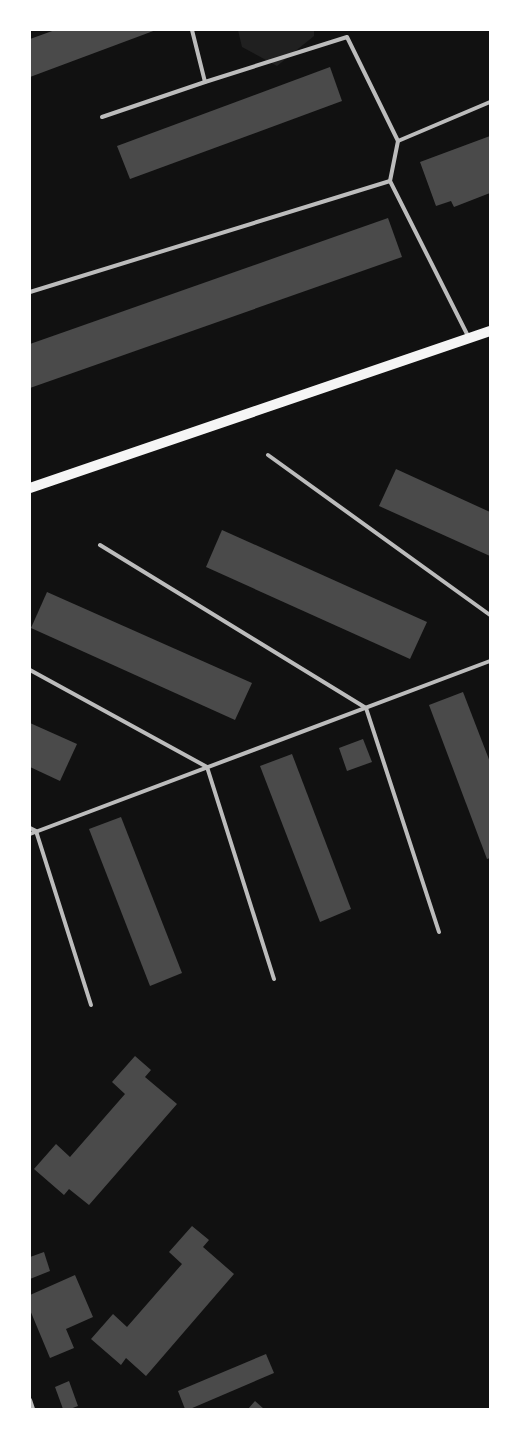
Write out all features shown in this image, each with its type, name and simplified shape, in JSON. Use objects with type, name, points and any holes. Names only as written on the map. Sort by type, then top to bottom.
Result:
[{"type":"main road","points":[[30,488],[490,330]]},
{"type":"lane","points":[[192,30],[205,82]]},
{"type":"lane","points":[[102,117],[347,37],[398,141],[390,181],[469,338]]},
{"type":"lane","points":[[398,141],[490,102]]},
{"type":"lane","points":[[30,293],[390,181]]},
{"type":"lane","points":[[268,455],[490,615]]},
{"type":"lane","points":[[100,545],[366,708],[439,932]]},
{"type":"lane","points":[[30,834],[490,661]]},
{"type":"lane","points":[[30,670],[207,767],[274,979]]},
{"type":"lane","points":[[30,828],[36,831],[91,1005]]},
{"type":"lane","points":[[30,1400],[33,1409]]},
{"type":"shaded area","points":[[238,30],[314,30],[314,36],[277,66],[242,47]]},
{"type":"building","points":[[55,30],[156,30],[30,77],[30,39]]},
{"type":"building","points":[[330,67],[342,101],[130,179],[117,146]]},
{"type":"building","points":[[490,136],[490,193],[454,207],[451,201],[436,206],[420,162]]},
{"type":"building","points":[[388,218],[402,257],[30,388],[30,344]]},
{"type":"building","points":[[396,469],[490,512],[490,556],[379,506]]},
{"type":"building","points":[[222,530],[427,622],[410,659],[206,567]]},
{"type":"building","points":[[47,592],[252,683],[235,720],[31,628]]},
{"type":"building","points":[[463,692],[490,762],[490,858],[487,859],[429,705]]},
{"type":"building","points":[[30,723],[77,744],[60,781],[30,767]]},
{"type":"building","points":[[363,739],[372,762],[347,771],[339,748]]},
{"type":"building","points":[[292,754],[351,909],[320,922],[260,766]]},
{"type":"building","points":[[121,817],[182,973],[150,986],[89,829]]},
{"type":"building","points":[[135,1056],[151,1070],[145,1077],[177,1104],[89,1205],[69,1189],[64,1195],[34,1169],[56,1144],[70,1157],[125,1094],[112,1082]]},
{"type":"building","points":[[192,1226],[209,1240],[203,1247],[234,1274],[146,1376],[126,1358],[121,1365],[91,1339],[113,1314],[127,1327],[182,1264],[169,1252]]},
{"type":"building","points":[[44,1252],[50,1271],[30,1279],[30,1257]]},
{"type":"building","points":[[75,1275],[93,1317],[66,1329],[74,1348],[50,1358],[30,1310],[30,1295]]},
{"type":"building","points":[[266,1354],[274,1373],[190,1409],[185,1409],[178,1391]]},
{"type":"building","points":[[69,1381],[78,1406],[63,1409],[55,1387]]},
{"type":"building","points":[[255,1401],[264,1409],[248,1409]]}]
